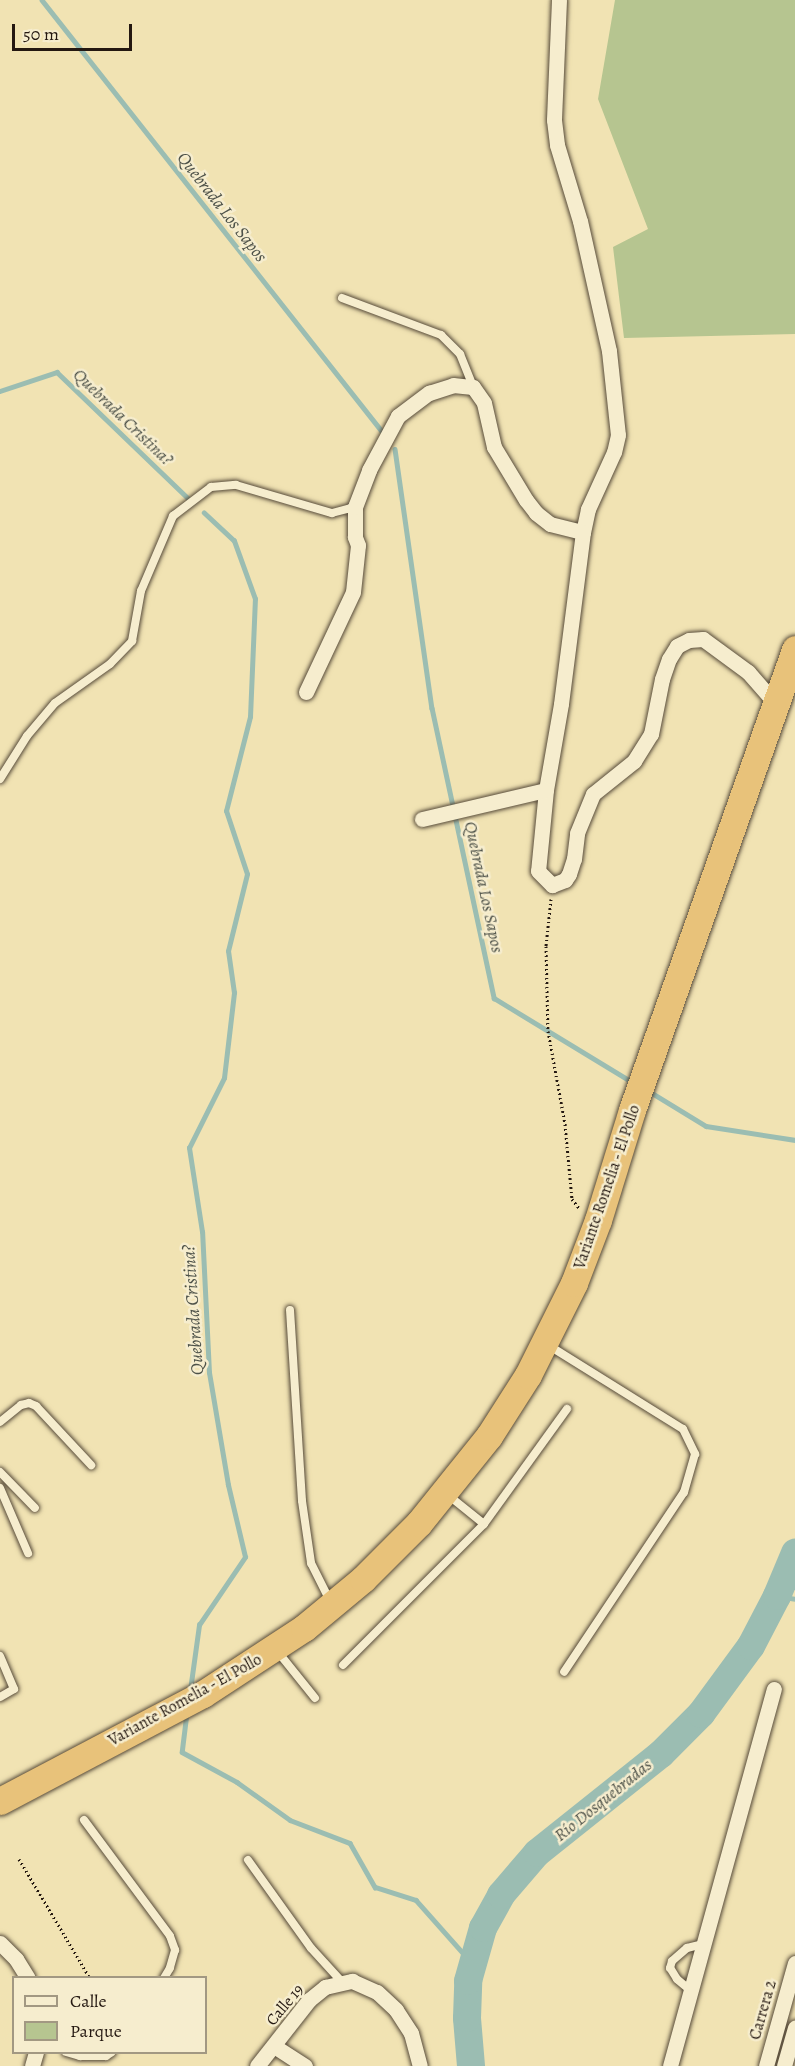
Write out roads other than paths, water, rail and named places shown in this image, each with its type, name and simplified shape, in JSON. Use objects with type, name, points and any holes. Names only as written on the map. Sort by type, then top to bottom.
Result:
[{"type":"highway","name":"Variante Romelia - El Pollo","points":[[0,1801],[203,1694],[275,1649],[332,1605],[392,1552],[445,1493],[509,1406],[545,1343],[574,1283],[598,1220],[633,1110],[776,704],[793,662]]},
{"type":"street","points":[[559,0],[554,120],[557,145],[580,222],[609,351],[618,435],[614,452],[588,509],[583,532],[561,704],[546,790],[537,862],[538,871],[545,881],[552,885],[564,880],[572,868],[576,833],[593,794],[634,761],[651,734],[662,679],[669,659],[677,646],[689,640],[703,639],[748,672],[776,704]]},
{"type":"street","points":[[306,692],[353,592],[358,545],[355,537],[355,507],[377,452],[398,416],[416,400],[441,388],[460,384],[473,387],[484,403],[486,423],[494,447],[532,508],[550,524],[583,532]]},
{"type":"street","points":[[422,819],[546,790]]},
{"type":"street","points":[[670,2066],[774,1689]]},
{"type":"street","points":[[0,1942],[16,1959],[27,1976]]},
{"type":"street","name":"Carrera 2","points":[[766,2066],[795,1964]]},
{"type":"street","points":[[342,1982],[361,1984],[377,1992],[396,2010],[411,2034],[420,2066]]},
{"type":"street","name":"Calle 19","points":[[257,2066],[309,2000],[325,1987],[342,1982]]},
{"type":"street","points":[[784,2066],[795,2028]]},
{"type":"street","points":[[274,2046],[305,2066]]},
{"type":"lane","points":[[342,297],[441,335],[460,354],[473,387]]},
{"type":"lane","points":[[0,779],[27,736],[56,703],[110,664],[132,640],[141,591],[173,516],[211,487],[236,485],[332,513],[355,507]]},
{"type":"lane","points":[[290,1310],[302,1501],[311,1563],[332,1605]]},
{"type":"lane","points":[[545,1343],[683,1429],[695,1454],[684,1492],[564,1672]]},
{"type":"lane","points":[[0,1422],[28,1402],[36,1406],[91,1465]]},
{"type":"lane","points":[[343,1665],[484,1524],[567,1409]]},
{"type":"lane","points":[[0,1472],[35,1508]]},
{"type":"lane","points":[[0,1488],[28,1553]]},
{"type":"lane","points":[[445,1493],[484,1524]]},
{"type":"lane","points":[[275,1649],[315,1698]]},
{"type":"lane","points":[[0,1656],[14,1689],[0,1697]]},
{"type":"lane","points":[[84,1820],[170,1936],[175,1950],[170,1968],[165,1976]]},
{"type":"lane","points":[[248,1860],[311,1948],[342,1982]]},
{"type":"lane","points":[[690,1990],[677,1979],[670,1968],[672,1961],[687,1948],[703,1944]]},
{"type":"lane","points":[[73,2054],[80,2056],[106,2056],[108,2054]]},
{"type":"waterway","name":"Quebrada Los Sapos","points":[[42,0],[381,430]]},
{"type":"waterway","name":"Quebrada Cristina?","points":[[0,391],[57,372],[188,498]]},
{"type":"waterway","name":"Quebrada Los Sapos","points":[[395,449],[432,708],[494,998],[632,1082]]},
{"type":"waterway","name":"Quebrada Cristina?","points":[[190,1690],[199,1625],[245,1557],[228,1485],[209,1373],[202,1232],[189,1148],[224,1078],[234,993],[228,951],[247,874],[226,811],[250,717],[255,599],[234,541],[204,513]]},
{"type":"waterway","name":"Quebrada Los Sapos","points":[[647,1090],[706,1126],[795,1140]]},
{"type":"waterway","name":"Río Dosquebradas","points":[[471,2066],[467,2018],[468,1981],[483,1928],[501,1895],[537,1853],[661,1754],[701,1714],[751,1646],[777,1596],[795,1553]]},
{"type":"waterway","points":[[777,1596],[795,1599]]},
{"type":"waterway","name":"Quebrada Cristina?","points":[[187,1713],[182,1752],[237,1782],[290,1820],[350,1843],[375,1887],[416,1900],[472,1963]]}]
